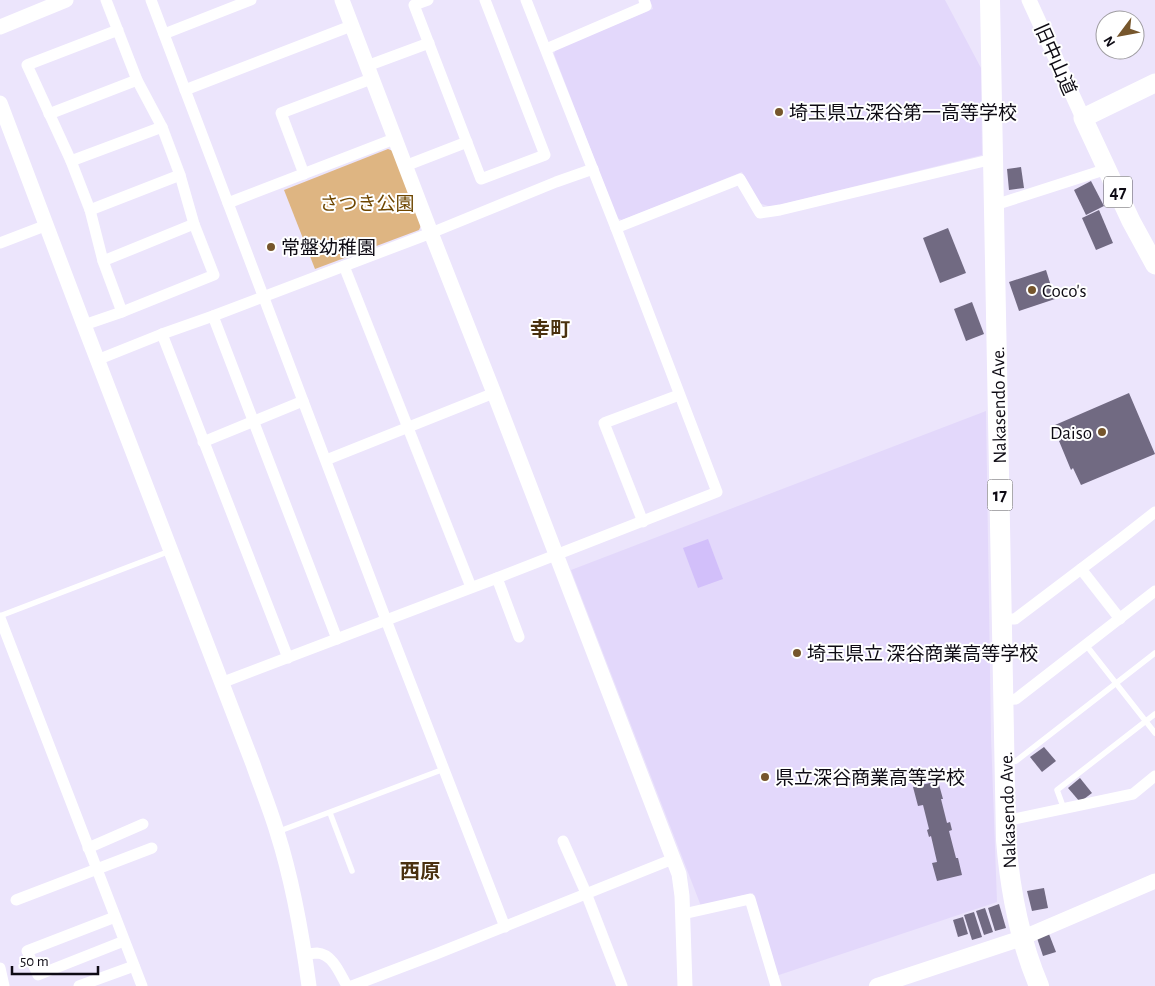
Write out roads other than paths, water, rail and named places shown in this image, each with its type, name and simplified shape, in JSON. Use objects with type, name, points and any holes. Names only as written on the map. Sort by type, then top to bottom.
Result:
[{"type":"highway","name":"Nakasendo Ave.","points":[[990,0],[1005,821],[1013,902],[1022,938],[1039,986]]},
{"type":"main road","points":[[1083,118],[1155,83]]},
{"type":"main road","name":"47","points":[[1083,118],[1131,221],[1155,265]]},
{"type":"main road","points":[[877,986],[1022,938]]},
{"type":"street","points":[[0,27],[66,0]]},
{"type":"street","points":[[84,326],[214,276],[194,224],[180,175],[162,127],[137,80],[106,0]]},
{"type":"street","points":[[151,0],[504,926]]},
{"type":"street","points":[[164,34],[251,0]]},
{"type":"street","points":[[342,0],[679,874],[683,914],[685,986]]},
{"type":"street","points":[[428,0],[414,5],[481,179],[545,155],[485,0]]},
{"type":"street","points":[[222,683],[717,492],[526,0]]},
{"type":"street","points":[[546,49],[646,6],[644,0]]},
{"type":"street","name":"旧中山道","points":[[1029,0],[1083,118]]},
{"type":"street","points":[[185,90],[351,26]]},
{"type":"street","points":[[118,30],[27,65],[71,161],[90,210],[104,261],[122,312]]},
{"type":"street","points":[[304,174],[281,114],[429,43]]},
{"type":"street","points":[[49,114],[137,80]]},
{"type":"street","points":[[0,103],[253,764],[277,832],[296,905],[309,986]]},
{"type":"street","points":[[71,161],[162,127]]},
{"type":"street","points":[[228,203],[394,139]]},
{"type":"street","points":[[405,166],[467,142]]},
{"type":"street","points":[[616,228],[740,180],[760,213],[780,210],[993,159]]},
{"type":"street","points":[[97,360],[431,233],[556,182],[593,169]]},
{"type":"street","points":[[994,205],[1107,169]]},
{"type":"street","points":[[90,210],[180,175]]},
{"type":"street","points":[[104,261],[194,224]]},
{"type":"street","points":[[0,243],[47,225]]},
{"type":"street","points":[[344,266],[471,587]]},
{"type":"street","points":[[213,316],[337,639]]},
{"type":"street","points":[[162,334],[288,658]]},
{"type":"street","points":[[326,460],[494,393]]},
{"type":"street","points":[[643,522],[604,424],[679,395]]},
{"type":"street","points":[[203,442],[303,401]]},
{"type":"street","points":[[1002,619],[1014,619],[1155,512]]},
{"type":"street","points":[[1081,569],[1120,619]]},
{"type":"street","points":[[497,578],[519,637]]},
{"type":"street","points":[[1003,700],[1016,699],[1155,591]]},
{"type":"street","points":[[0,617],[142,986]]},
{"type":"street","points":[[1005,821],[1133,794],[1155,776]]},
{"type":"street","points":[[88,848],[143,824]]},
{"type":"street","points":[[564,841],[622,986]]},
{"type":"street","points":[[16,900],[152,848]]},
{"type":"street","points":[[352,986],[673,859]]},
{"type":"street","points":[[1022,938],[1155,881]]},
{"type":"street","points":[[683,914],[750,900],[776,986]]},
{"type":"street","points":[[115,918],[28,950],[38,975],[124,941]]},
{"type":"street","points":[[305,955],[318,953],[330,958],[347,986]]},
{"type":"street","points":[[79,986],[134,966]]},
{"type":"street","points":[[0,968],[4,986]]},
{"type":"lane","points":[[0,617],[170,550]]},
{"type":"lane","points":[[1086,645],[1155,733]]},
{"type":"lane","points":[[1004,763],[1016,761],[1155,652]]},
{"type":"lane","points":[[1064,809],[1057,790],[1155,714]]},
{"type":"lane","points":[[277,832],[444,769]]},
{"type":"lane","points":[[330,813],[352,871]]},
{"type":"place","name":"埼玉県立深谷第一高等学校","points":[[779,112]]},
{"type":"place","name":"常盤幼稚園","points":[[271,247]]},
{"type":"place","name":"Coco's","points":[[1032,290]]},
{"type":"place","name":"Daiso","points":[[1102,432]]},
{"type":"place","name":"埼玉県立 深谷商業高等学校","points":[[797,653]]},
{"type":"place","name":"県立深谷商業高等学校","points":[[765,777]]},
{"type":"district","name":"幸町","points":[[550,329]]},
{"type":"district","name":"西原","points":[[420,871]]},
{"type":"park label","name":"さつき公園","points":[[367,203]]}]
